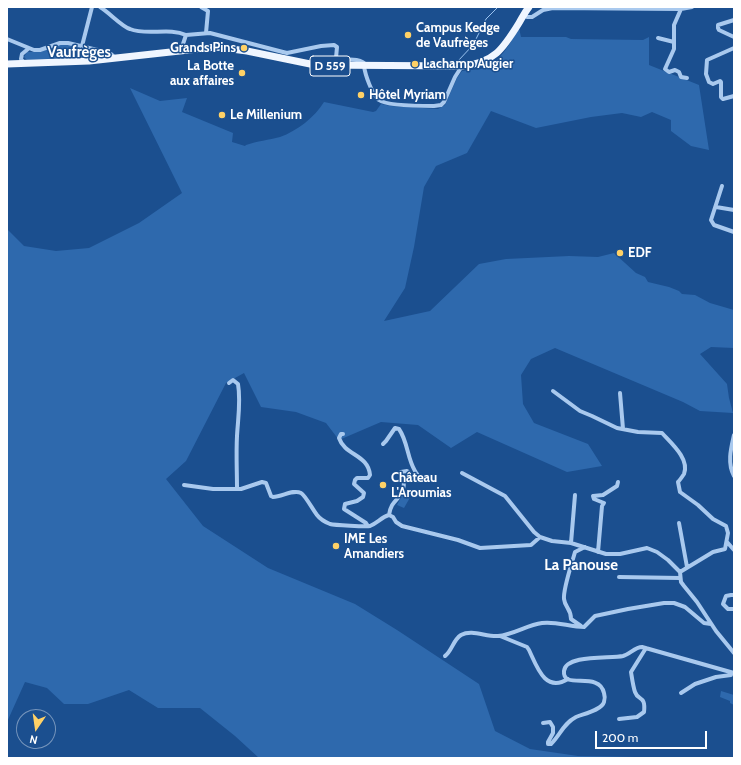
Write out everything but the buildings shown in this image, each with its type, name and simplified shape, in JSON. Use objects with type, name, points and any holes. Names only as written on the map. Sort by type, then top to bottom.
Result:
[{"type":"main road","points":[[525,16],[529,7]]},
{"type":"main road","points":[[525,16],[533,7]]},
{"type":"main road","name":"D 559","points":[[7,64],[89,61],[181,50],[224,48],[315,65],[475,65],[498,53],[507,43],[525,16]]},
{"type":"street","points":[[82,46],[92,7]]},
{"type":"street","points":[[100,7],[130,29],[141,32],[172,32],[186,35],[206,33],[220,35],[287,53],[334,45],[337,47],[336,58],[338,60],[359,60],[365,63],[374,93],[379,100],[389,104],[441,105],[444,102],[455,77],[462,66]]},
{"type":"street","points":[[201,7],[208,11],[206,33]]},
{"type":"street","points":[[525,16],[532,17],[543,10],[553,8],[681,9],[692,7]]},
{"type":"street","points":[[681,9],[674,25],[674,49],[666,69],[669,72],[675,70],[679,72],[681,77],[687,78]]},
{"type":"street","points":[[734,20],[718,25],[718,30],[734,37]]},
{"type":"street","points":[[181,50],[186,35]]},
{"type":"street","points":[[658,38],[674,42]]},
{"type":"street","points":[[7,39],[28,49],[40,50],[60,43],[68,43],[111,54],[115,59]]},
{"type":"street","points":[[734,48],[707,60],[706,68],[708,79],[711,84],[722,82],[721,97],[723,99],[734,96]]},
{"type":"street","points":[[24,63],[21,56],[23,52],[28,49]]},
{"type":"street","points":[[722,186],[712,223],[718,227],[734,232]]},
{"type":"street","points":[[716,207],[734,210]]},
{"type":"street","points":[[229,383],[233,380],[235,381],[239,388],[240,411],[237,435],[237,489]]},
{"type":"street","points":[[553,391],[580,411],[611,425],[638,432],[662,433],[682,456],[685,465],[684,474],[678,482],[680,492],[698,505],[708,515],[726,526],[728,533],[724,550],[713,552],[680,572]]},
{"type":"street","points":[[620,393],[623,429]]},
{"type":"street","points":[[383,444],[395,428],[399,430],[405,442],[415,471],[419,476],[417,481],[407,471],[401,472],[403,490],[390,509],[389,516]]},
{"type":"street","points":[[343,434],[340,434],[339,438],[341,444],[351,453],[359,456],[368,467],[370,475],[368,478],[357,478],[355,480],[354,484],[364,493],[363,497],[357,501],[346,504],[344,509],[366,523],[368,526]]},
{"type":"street","points":[[734,435],[731,445],[730,462],[734,476]]},
{"type":"street","points":[[462,473],[505,496],[534,532],[540,537],[552,541],[571,543],[606,554],[614,554],[644,548],[652,549],[668,560],[680,572],[680,578],[684,586],[697,602],[711,624],[733,650]]},
{"type":"street","points":[[184,485],[207,489],[237,489],[265,482],[271,496],[273,497],[294,492],[301,493],[306,497],[308,504],[318,516],[329,524],[361,527],[368,526],[389,516]]},
{"type":"street","points":[[598,552],[602,506],[604,503],[594,499],[593,496],[603,495],[617,486],[618,482]]},
{"type":"street","points":[[571,543],[574,495]]},
{"type":"street","points":[[389,516],[393,517],[398,524],[402,526],[458,540],[480,548],[531,545],[540,537]]},
{"type":"street","points":[[679,523],[687,568]]},
{"type":"street","points":[[727,542],[734,550]]},
{"type":"street","points":[[582,627],[571,619],[571,612],[565,605],[564,595],[575,552],[585,547]]},
{"type":"street","points":[[619,577],[680,578]]},
{"type":"street","points":[[734,595],[728,595],[723,601],[726,608],[734,610]]},
{"type":"street","points":[[500,636],[542,623],[584,627],[595,616],[664,603],[674,603],[685,607],[704,623],[711,624]]},
{"type":"street","points":[[445,656],[449,653],[455,640],[464,634],[470,633],[500,636],[527,647],[541,673],[549,682],[556,684],[562,683],[568,679],[593,681],[599,683],[605,697],[604,703],[599,708],[570,720],[551,744],[548,744],[548,742],[553,733],[554,727],[550,722],[543,723]]},
{"type":"street","points":[[568,679],[565,676],[564,671],[567,666],[573,662],[594,658],[617,657],[630,653],[639,647],[733,672]]},
{"type":"street","points":[[619,719],[637,717],[644,712],[642,699],[637,696],[635,692],[631,672],[646,648]]},
{"type":"street","points":[[681,693],[695,684],[733,672]]},
{"type":"shaded area","points":[[519,28],[521,37],[643,40],[649,37],[649,65],[699,85],[709,150],[691,146],[671,131],[671,120],[652,112],[641,117],[622,113],[591,117],[536,128],[491,111],[467,153],[436,166],[424,187],[414,247],[405,288],[384,321],[430,311],[479,264],[506,259],[569,256],[598,257],[614,253],[636,273],[645,277],[648,282],[669,287],[679,291],[682,294],[695,295],[710,303],[734,310],[734,348],[711,347],[700,354],[727,384],[733,413],[700,411],[683,402],[555,348],[531,359],[521,375],[523,404],[534,423],[588,444],[602,466],[567,472],[477,432],[451,448],[418,425],[381,422],[339,440],[326,423],[296,412],[261,407],[244,373],[226,383],[186,461],[166,479],[203,526],[268,568],[355,604],[479,684],[495,731],[530,749],[578,756],[694,758],[259,758],[235,736],[200,708],[158,708],[129,690],[88,704],[64,704],[47,688],[25,682],[7,722],[7,229],[24,246],[56,251],[89,248],[139,223],[182,193],[130,88],[160,101],[187,98],[182,112],[233,133],[232,142],[245,146],[254,142],[280,137],[293,131],[311,118],[324,102],[373,112],[376,111],[381,104],[438,109],[445,105],[457,78],[462,71],[481,69],[494,63],[504,52]]},
{"type":"shaded area","points":[[60,45],[70,45],[87,53],[104,56],[27,60],[24,57],[27,52],[40,52]]},
{"type":"shaded area","points":[[405,490],[412,494],[404,508],[397,505]]},
{"type":"shaded area","points":[[721,691],[734,695],[734,705],[730,703],[730,701],[720,697]]},
{"type":"waterway","points":[[458,61],[473,45],[486,19],[498,7]]},
{"type":"place","name":"Campus Kedge de Vaufrèges","points":[[408,35]]},
{"type":"place","name":"Grands Pins","points":[[244,48]]},
{"type":"place","name":"Lachamp Augier","points":[[415,64]]},
{"type":"place","name":"La Botte aux affaires","points":[[242,73]]},
{"type":"place","name":"Hôtel Myriam","points":[[361,95]]},
{"type":"place","name":"Le Millenium","points":[[222,115]]},
{"type":"place","name":"EDF","points":[[620,253]]},
{"type":"place","name":"Château L'Aroumias","points":[[383,485]]},
{"type":"place","name":"IME Les Amandiers","points":[[336,546]]},
{"type":"district","name":"Vaufrèges","points":[[79,53]]},
{"type":"district","name":"La Panouse","points":[[581,566]]}]
